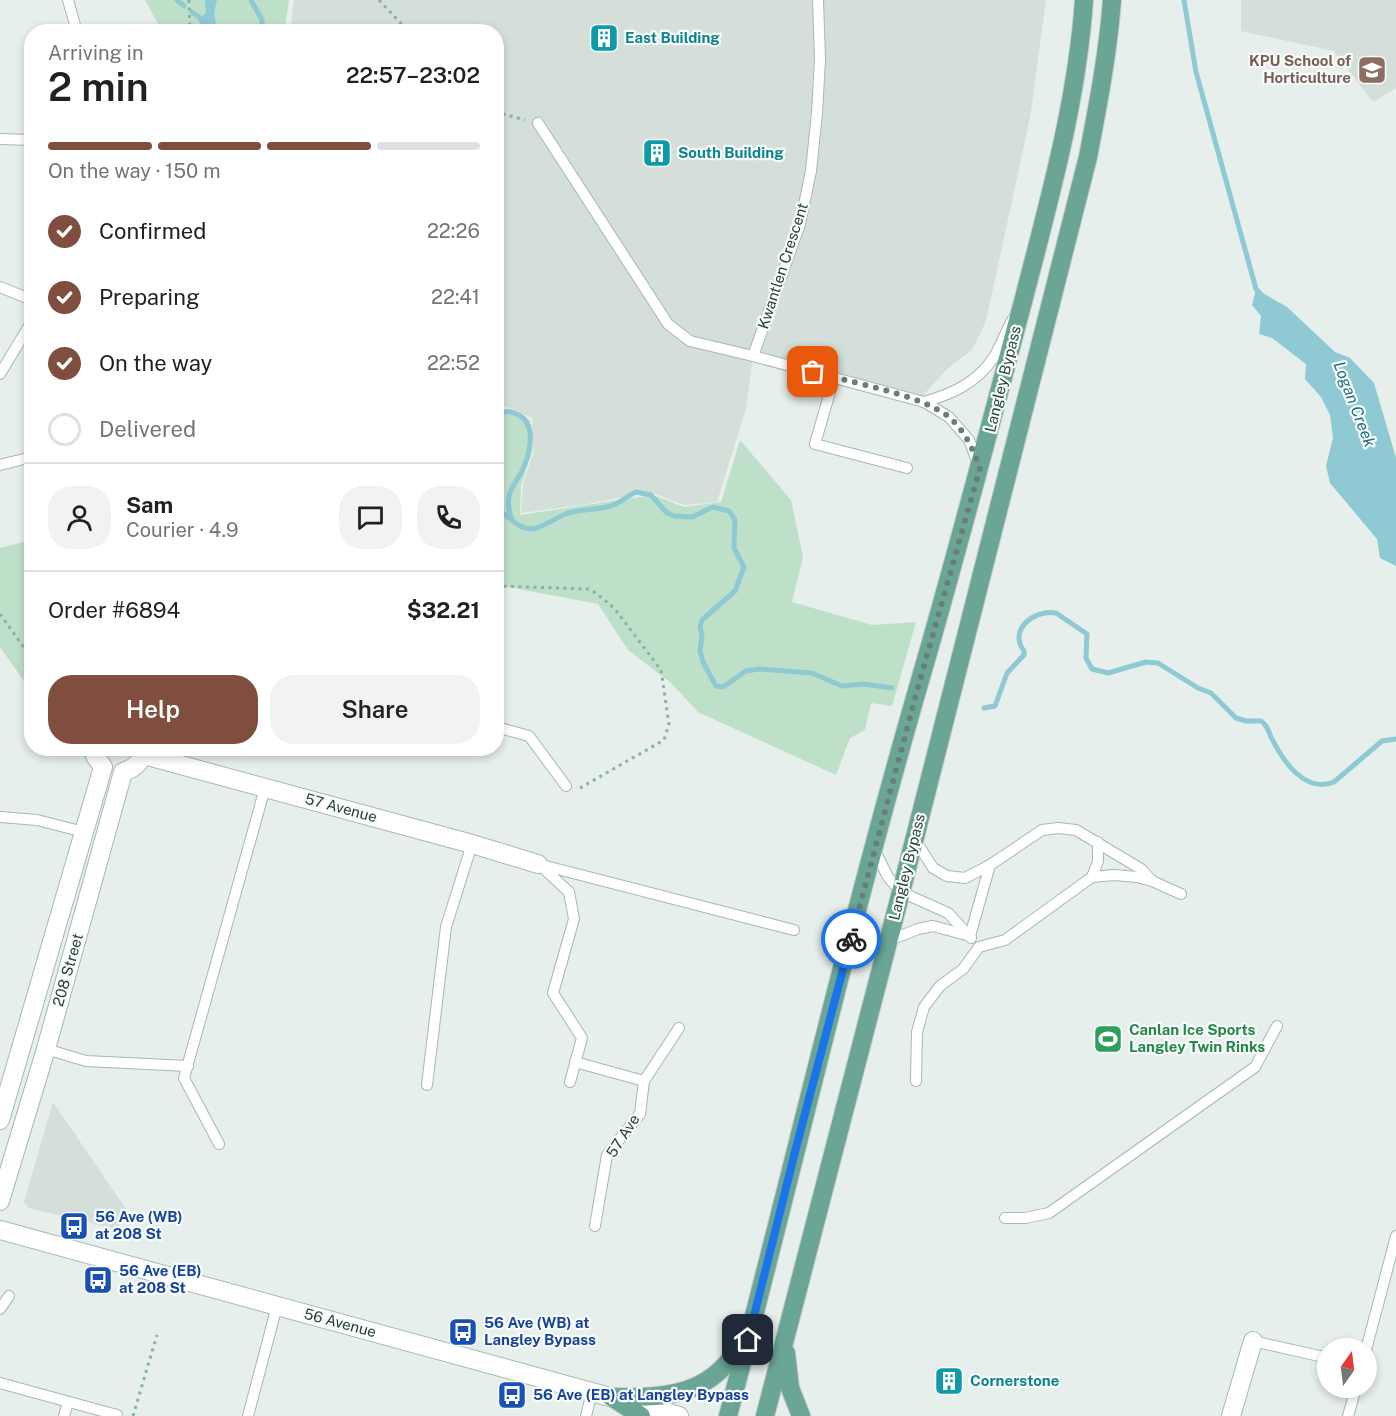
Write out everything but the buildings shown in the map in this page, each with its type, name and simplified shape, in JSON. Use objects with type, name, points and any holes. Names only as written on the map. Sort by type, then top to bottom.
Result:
[{"type":"main road","name":"Langley Bypass","points":[[728,1416],[874,849],[980,468],[1024,298],[1067,124],[1081,45],[1084,0]]},
{"type":"main road","name":"Langley Bypass","points":[[765,1416],[1088,157],[1102,82],[1112,0]]},
{"type":"main road","points":[[611,1398],[656,1398],[675,1395],[701,1384],[721,1370],[735,1356],[753,1322]]},
{"type":"main road","points":[[786,1333],[786,1364],[790,1388],[801,1416]]},
{"type":"main road","points":[[611,1398],[642,1416]]},
{"type":"street","name":"208 Street","points":[[0,1120],[103,766],[95,756]]},
{"type":"street","name":"208 Street","points":[[0,1201],[46,1049],[123,772],[135,766],[141,756]]},
{"type":"street","name":"57 Avenue","points":[[157,756],[538,864]]},
{"type":"street","name":"56 Avenue","points":[[0,1230],[679,1416]]},
{"type":"street","points":[[1231,1416],[1253,1341]]},
{"type":"lane","points":[[68,0],[75,24]]},
{"type":"lane","name":"Kwantlen Crescent","points":[[753,356],[800,224],[811,171],[818,113],[820,59],[818,0]]},
{"type":"lane","points":[[538,123],[668,324],[690,341],[924,402],[949,417],[969,440],[980,468]]},
{"type":"lane","points":[[0,139],[24,140]]},
{"type":"lane","points":[[0,287],[24,297]]},
{"type":"lane","points":[[924,402],[947,395],[972,383],[994,357],[1024,298]]},
{"type":"lane","points":[[0,374],[24,334]]},
{"type":"lane","points":[[834,378],[815,444],[907,468]]},
{"type":"lane","points":[[0,465],[24,459]]},
{"type":"lane","points":[[504,729],[529,736],[567,786]]},
{"type":"lane","points":[[219,1144],[184,1078],[265,788]]},
{"type":"lane","points":[[0,817],[37,820],[84,832]]},
{"type":"lane","points":[[914,838],[933,868],[947,876],[965,878],[990,865],[1042,830],[1059,828],[1076,830],[1142,869],[1152,881]]},
{"type":"lane","points":[[1092,877],[1098,861],[1098,842]]},
{"type":"lane","points":[[426,1084],[446,927],[472,844]]},
{"type":"lane","points":[[874,849],[888,877],[901,892],[948,913],[980,946]]},
{"type":"lane","points":[[538,864],[794,930]]},
{"type":"lane","points":[[538,864],[569,892],[573,910],[574,919],[553,993],[582,1038],[570,1082]]},
{"type":"lane","points":[[970,936],[990,865]]},
{"type":"lane","points":[[916,1082],[917,1032],[924,1007],[940,986],[963,969],[980,946],[1005,940],[1092,877],[1114,875],[1152,881],[1181,894]]},
{"type":"lane","points":[[888,941],[918,929],[933,926],[970,936]]},
{"type":"lane","points":[[1005,1218],[1025,1218],[1049,1213],[1255,1067],[1277,1026]]},
{"type":"lane","name":"57 Ave","points":[[595,1226],[608,1155],[640,1114],[644,1081],[679,1029]]},
{"type":"lane","points":[[46,1049],[86,1061],[188,1066]]},
{"type":"lane","points":[[575,1062],[644,1081]]},
{"type":"lane","points":[[1369,1338],[1396,1236]]},
{"type":"lane","points":[[0,1309],[9,1296]]},
{"type":"lane","points":[[248,1416],[277,1306]]},
{"type":"lane","points":[[1253,1341],[1317,1356]]},
{"type":"lane","points":[[0,1383],[117,1415]]},
{"type":"lane","points":[[586,1416],[592,1392]]},
{"type":"lane","points":[[1347,1416],[1353,1398]]},
{"type":"lane","points":[[64,1416],[68,1402]]},
{"type":"path","points":[[189,0],[190,24]]},
{"type":"path","points":[[379,0],[402,24]]},
{"type":"path","points":[[504,114],[538,123]]},
{"type":"path","points":[[504,586],[592,590],[614,608],[661,670],[669,724],[663,740],[579,789],[567,786]]},
{"type":"path","points":[[0,614],[24,648]]},
{"type":"path","points":[[133,1416],[157,1335]]},
{"type":"shaded area","points":[[294,0],[1046,0],[1030,118],[986,321],[972,350],[947,369],[918,401],[753,356],[746,409],[717,502],[684,505],[651,492],[521,513],[523,483],[533,453],[532,418],[504,406],[504,24],[291,24]]},
{"type":"shaded area","name":"KPU School of Horticulture","points":[[1241,0],[1396,0],[1396,88],[1373,102],[1334,51],[1241,31]]},
{"type":"shaded area","points":[[53,1102],[130,1215],[116,1229],[28,1208],[24,1202]]},
{"type":"green space","points":[[145,0],[289,0],[285,24],[158,24]]},
{"type":"green space","points":[[504,411],[530,420],[532,451],[521,485],[520,515],[639,497],[656,496],[684,507],[721,502],[740,440],[791,500],[803,557],[792,602],[872,625],[916,622],[892,706],[871,703],[865,730],[850,738],[836,775],[698,712],[671,683],[628,650],[598,604],[504,586]]},
{"type":"green space","points":[[24,542],[24,681],[0,647],[0,548]]},
{"type":"water","points":[[205,0],[217,0],[214,13],[216,24],[200,24],[198,19],[206,13]]},
{"type":"water","points":[[1256,289],[1287,307],[1335,352],[1350,358],[1374,383],[1396,458],[1396,566],[1380,558],[1377,539],[1330,483],[1326,466],[1333,438],[1330,415],[1321,397],[1305,379],[1306,364],[1272,338],[1259,334],[1261,316],[1252,305]]},
{"type":"waterway","points":[[177,0],[184,6]]},
{"type":"waterway","points":[[251,0],[262,24]]},
{"type":"waterway","points":[[1184,0],[1196,72],[1256,289],[1260,293]]},
{"type":"waterway","points":[[192,12],[207,24]]},
{"type":"waterway","points":[[504,412],[514,413],[522,417],[530,430],[528,456],[508,500],[512,520],[520,526],[540,527],[568,513],[611,506],[636,492],[651,495],[666,512],[674,516],[692,517],[713,507],[729,511],[735,520],[734,548],[744,567],[735,591],[702,620],[700,626],[702,636],[700,651],[703,662],[716,686],[723,687],[746,671],[759,669],[812,673],[842,686],[864,684],[892,688]]},
{"type":"waterway","points":[[504,514],[512,520]]},
{"type":"waterway","name":"Logan Creek","points":[[984,708],[995,706],[1007,673],[1024,655],[1019,636],[1021,629],[1039,614],[1056,613],[1087,634],[1086,658],[1092,669],[1108,673],[1146,662],[1158,663],[1198,688],[1211,693],[1236,718],[1261,721],[1288,764],[1304,779],[1313,783],[1334,782],[1382,741],[1396,739]]},
{"type":"way so far","points":[[813,372],[924,402],[949,417],[969,440],[980,468],[920,680],[851,939]]},
{"type":"place","name":"East Building","points":[[604,38]]},
{"type":"place","name":"KPU School of Horticulture","points":[[1372,70]]},
{"type":"place","name":"South Building","points":[[657,153]]},
{"type":"place","name":"Canlan Ice Sports Langley Twin Rinks","points":[[1108,1039]]},
{"type":"place","name":"56 Ave (WB) at 208 St","points":[[74,1226]]},
{"type":"place","name":"56 Ave (EB) at 208 St","points":[[98,1280]]},
{"type":"place","name":"56 Ave (WB) at Langley Bypass","points":[[463,1332]]},
{"type":"place","name":"Cornerstone","points":[[949,1381]]},
{"type":"place","name":"56 Ave (EB) at Langley Bypass","points":[[512,1395]]},
{"type":"route","points":[[748,1340],[851,939]]}]
